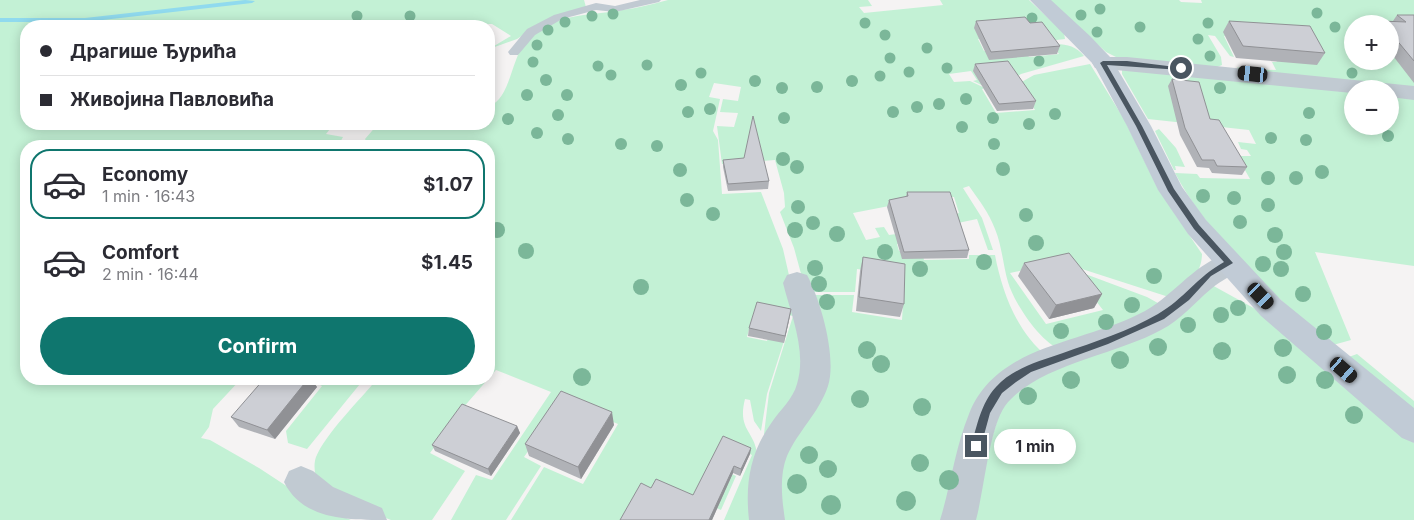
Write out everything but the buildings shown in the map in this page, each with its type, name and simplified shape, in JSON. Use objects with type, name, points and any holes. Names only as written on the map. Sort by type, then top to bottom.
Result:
[{"type":"street","points":[[1040,0],[1083,40],[1103,63],[1139,126],[1171,190],[1196,227],[1271,308],[1414,428]]},
{"type":"street","points":[[1103,63],[1127,63],[1196,69],[1344,85]]},
{"type":"street","points":[[1399,91],[1414,93]]},
{"type":"street","points":[[958,520],[985,412],[999,390],[1027,370],[1105,342],[1161,317],[1186,297],[1208,274],[1229,263]]},
{"type":"street","points":[[766,520],[763,493],[765,472],[772,451],[798,415],[811,391],[815,372],[812,343],[797,283]]},
{"type":"street","points":[[301,482],[321,499],[369,520]]},
{"type":"lane","points":[[514,52],[531,32],[558,17],[596,6],[616,9],[655,0]]},
{"type":"green space","points":[[0,0],[584,0],[586,7],[532,29],[517,39],[495,47],[511,36],[495,26],[495,20],[20,20],[20,130],[329,130],[326,134],[343,137],[341,140],[20,140],[20,385],[235,385],[213,409],[209,427],[201,438],[210,440],[259,468],[317,506],[351,520],[0,520]]},
{"type":"green space","points":[[668,0],[868,0],[872,6],[859,7],[864,13],[943,5],[940,0],[1029,0],[1064,33],[1065,39],[1031,43],[1030,40],[1052,36],[1047,28],[1029,30],[1023,23],[995,26],[1006,41],[998,45],[995,39],[978,39],[984,51],[1001,50],[999,46],[1026,45],[1029,51],[1025,51],[1029,57],[1059,54],[1053,46],[1031,46],[1060,44],[1073,47],[1084,56],[1021,74],[1013,79],[1008,87],[988,88],[973,81],[977,80],[971,71],[949,74],[954,82],[970,81],[985,88],[982,89],[996,113],[1035,110],[1024,92],[1014,93],[1018,84],[1034,75],[1090,64],[1124,119],[1158,189],[1202,254],[1200,267],[1189,285],[1175,299],[1082,269],[1071,269],[1064,261],[1010,273],[1046,324],[1103,310],[1074,273],[1080,272],[1147,297],[1165,307],[1101,340],[1074,349],[1062,350],[1046,340],[1037,331],[1016,301],[1008,282],[993,223],[969,186],[963,188],[982,218],[993,250],[988,250],[977,219],[953,224],[951,216],[957,217],[956,214],[959,213],[954,197],[926,197],[928,206],[918,206],[917,198],[904,199],[906,207],[913,208],[915,214],[947,215],[949,225],[917,225],[899,222],[889,206],[853,213],[866,240],[880,237],[875,228],[884,227],[889,235],[904,233],[899,224],[908,226],[906,244],[897,244],[899,251],[910,251],[911,226],[915,227],[924,260],[969,259],[969,255],[995,255],[1012,311],[1028,336],[1048,357],[1021,368],[1004,378],[989,390],[983,398],[971,425],[948,520],[776,520],[771,485],[776,461],[781,449],[811,404],[820,378],[820,347],[807,295],[854,295],[852,312],[902,320],[904,288],[893,286],[893,274],[857,269],[855,292],[806,292],[794,248],[780,212],[785,207],[784,193],[775,160],[722,164],[717,126],[734,127],[738,113],[720,112],[723,99],[738,101],[741,87],[714,83],[709,97],[720,99],[713,131],[718,140],[722,194],[761,192],[783,249],[810,367],[808,386],[772,442],[764,434],[769,393],[793,316],[755,308],[747,337],[767,341],[769,334],[785,338],[767,394],[761,431],[754,421],[750,400],[745,399],[743,409],[745,424],[756,446],[755,503],[757,520],[724,520],[752,455],[722,441],[710,464],[736,476],[721,510],[657,481],[651,491],[641,486],[623,520],[511,520],[544,467],[583,484],[618,424],[563,401],[524,457],[541,466],[506,520],[451,520],[476,475],[492,480],[551,392],[495,371],[495,140],[365,139],[373,130],[495,130],[495,103],[502,96],[506,88],[521,49],[526,41],[536,32],[547,25],[571,17],[634,8]]},
{"type":"green space","points":[[1049,0],[1179,0],[1181,2],[1202,3],[1201,0],[1414,0],[1414,90],[1399,88],[1399,80],[1344,80],[1344,82],[1239,70],[1237,67],[1276,70],[1272,62],[1277,62],[1265,39],[1224,36],[1234,57],[1230,56],[1215,36],[1208,35],[1221,57],[1222,65],[1217,67],[1118,58],[1106,52]]},
{"type":"green space","points":[[1122,70],[1344,88],[1344,135],[1399,135],[1399,94],[1414,96],[1414,266],[1315,252],[1351,340],[1333,345],[1267,287],[1245,266],[1206,221],[1175,173],[1197,174],[1200,178],[1250,179],[1237,156],[1251,156],[1247,150],[1241,149],[1238,142],[1256,144],[1249,130],[1148,119],[1122,74]]},
{"type":"green space","points":[[1159,129],[1176,148],[1185,167],[1175,166],[1176,170],[1174,170],[1155,131]]},
{"type":"green space","points":[[1210,284],[1259,311],[1414,443],[1414,520],[968,520],[1002,404],[1022,384]]},
{"type":"green space","points":[[1357,354],[1414,401],[1414,414],[1346,358]]},
{"type":"green space","points":[[320,385],[359,385],[307,449],[288,443],[286,431],[322,386]]},
{"type":"green space","points":[[372,385],[483,385],[462,409],[430,453],[465,471],[432,520],[391,520],[355,506],[318,484],[315,474],[316,457],[335,427]]},
{"type":"waterway","points":[[0,20],[85,20],[252,1]]},
{"type":"route","points":[[976,446],[985,412],[999,390],[1013,379],[1027,370],[1105,342],[1161,317],[1174,308],[1208,274],[1216,268],[1229,263],[1196,227],[1171,190],[1139,126],[1103,63],[1127,63],[1181,68]]}]
